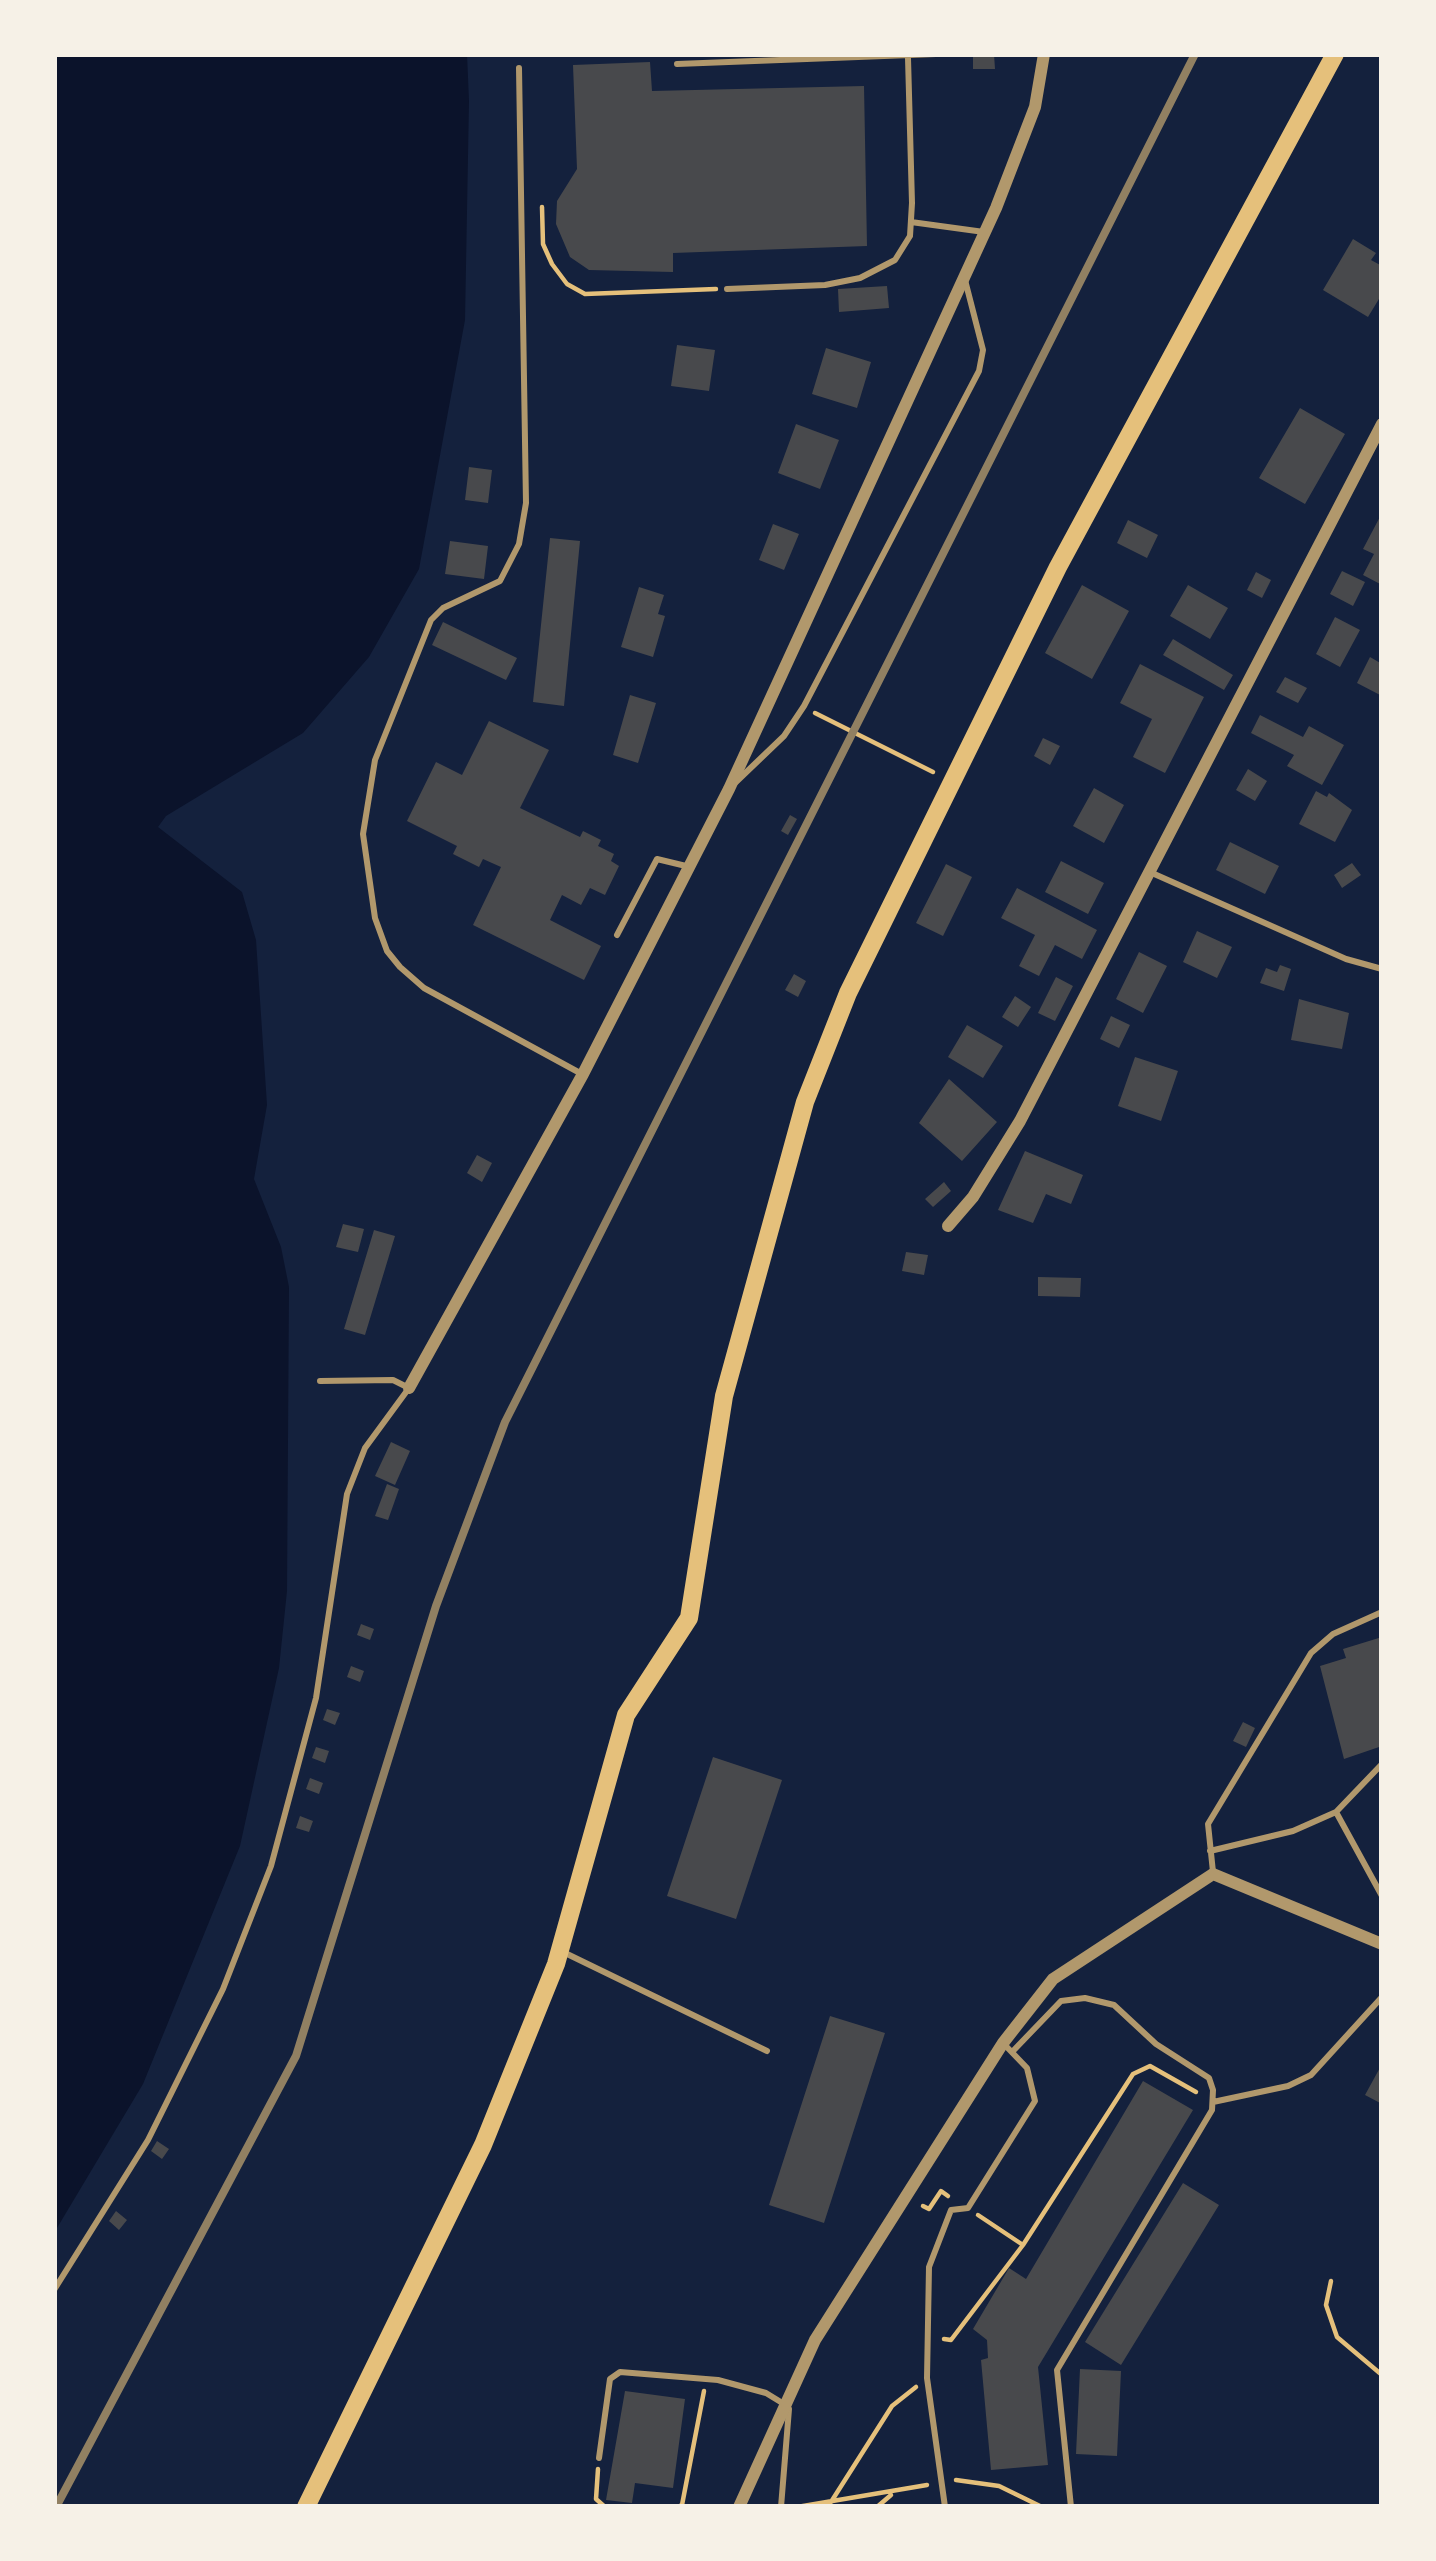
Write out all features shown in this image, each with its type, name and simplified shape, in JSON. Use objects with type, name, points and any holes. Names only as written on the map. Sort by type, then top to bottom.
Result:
[{"type":"main road","points":[[306,2507],[483,2145],[560,1950],[626,1715],[689,1618],[724,1396],[805,1102],[848,993],[1058,567],[1335,54]]},
{"type":"street","points":[[409,1388],[583,1074],[729,789],[985,232],[1035,107],[1044,54]]},
{"type":"street","points":[[948,1226],[973,1197],[1020,1121],[1382,424]]},
{"type":"street","points":[[739,2507],[790,2390],[866,2255],[1053,1979],[1214,1874],[1382,1944]]},
{"type":"lane","points":[[676,64],[936,54]]},
{"type":"lane","points":[[728,289],[825,285],[860,278],[895,260],[910,236],[908,58]]},
{"type":"lane","points":[[519,68],[526,503],[519,544],[500,580],[442,608],[431,620],[375,760],[363,834],[375,918],[387,951],[400,967],[424,988],[583,1074]]},
{"type":"lane","points":[[910,222],[985,232]]},
{"type":"lane","points":[[729,789],[784,736],[804,706],[982,364],[964,276]]},
{"type":"lane","points":[[617,935],[657,859],[689,866]]},
{"type":"lane","points":[[1152,874],[1346,959],[1382,969]]},
{"type":"lane","points":[[54,2290],[148,2140],[239,1948],[271,1866],[316,1698],[347,1494],[365,1448],[409,1388],[394,1380],[320,1381]]},
{"type":"lane","points":[[1214,1874],[1208,1824],[1311,1653],[1333,1634],[1382,1612]]},
{"type":"lane","points":[[1210,1851],[1293,1832],[1336,1812],[1382,1764]]},
{"type":"lane","points":[[1336,1812],[1382,1896]]},
{"type":"lane","points":[[560,1950],[767,2050]]},
{"type":"lane","points":[[1213,2102],[1288,2086],[1311,2075],[1382,1997]]},
{"type":"lane","points":[[945,2507],[927,2378],[929,2267],[951,2210],[968,2208],[1035,2101],[1034,2080],[1008,2047],[1061,2001],[1084,1998],[1114,2005],[1156,2044],[1209,2078],[1213,2102],[1057,2370],[1071,2507]]},
{"type":"lane","points":[[598,2458],[610,2379],[620,2372],[706,2379],[766,2393],[784,2404]]},
{"type":"lane","points":[[782,2507],[790,2390]]},
{"type":"path","points":[[542,207],[543,244],[552,264],[567,284],[585,294],[728,289]]},
{"type":"path","points":[[804,706],[921,766]]},
{"type":"path","points":[[927,2336],[951,2340],[1023,2246],[1133,2074],[1150,2066],[1213,2102]]},
{"type":"path","points":[[968,2208],[1023,2246]]},
{"type":"path","points":[[1331,2281],[1326,2305],[1336,2337],[1382,2375]]},
{"type":"path","points":[[791,2507],[829,2506],[892,2406],[927,2378]]},
{"type":"path","points":[[676,2507],[682,2505],[706,2379]]},
{"type":"path","points":[[598,2458],[596,2499],[605,2507]]},
{"type":"path","points":[[877,2507],[895,2492]]},
{"type":"water","points":[[54,54],[467,54],[469,101],[465,320],[419,569],[369,657],[303,733],[166,816],[158,827],[242,892],[256,940],[267,1105],[254,1179],[281,1247],[289,1287],[287,1591],[279,1668],[240,1846],[143,2084],[54,2233]]},
{"type":"building","points":[[973,54],[994,54],[995,69],[973,69]]},
{"type":"building","points":[[650,62],[652,91],[864,86],[867,246],[673,253],[673,272],[589,270],[570,257],[556,224],[557,201],[577,169],[573,65]]},
{"type":"building","points":[[1353,239],[1376,253],[1371,260],[1382,266],[1382,294],[1368,317],[1323,290]]},
{"type":"building","points":[[887,286],[889,308],[839,312],[838,289]]},
{"type":"building","points":[[677,345],[715,350],[709,391],[671,386]]},
{"type":"building","points":[[826,348],[871,362],[857,408],[812,394]]},
{"type":"building","points":[[1300,408],[1345,434],[1305,504],[1259,478]]},
{"type":"building","points":[[796,424],[839,440],[820,489],[778,473]]},
{"type":"building","points":[[469,467],[492,470],[488,503],[465,500]]},
{"type":"building","points":[[1382,513],[1382,585],[1363,575],[1374,554],[1363,549]]},
{"type":"building","points":[[1128,520],[1158,535],[1147,558],[1117,543]]},
{"type":"building","points":[[773,524],[799,534],[784,570],[759,560]]},
{"type":"building","points":[[550,538],[580,541],[564,706],[533,702]]},
{"type":"building","points":[[450,541],[488,546],[484,579],[445,574]]},
{"type":"building","points":[[1342,571],[1365,582],[1353,606],[1330,594]]},
{"type":"building","points":[[1256,572],[1271,580],[1262,598],[1247,590]]},
{"type":"building","points":[[1082,585],[1129,611],[1092,679],[1045,653]]},
{"type":"building","points":[[1188,585],[1228,608],[1210,639],[1170,616]]},
{"type":"building","points":[[639,587],[664,595],[658,614],[665,616],[653,657],[621,647]]},
{"type":"building","points":[[1335,617],[1360,630],[1340,667],[1316,654]]},
{"type":"building","points":[[443,622],[517,658],[506,680],[432,645]]},
{"type":"building","points":[[1173,639],[1233,675],[1224,690],[1163,655]]},
{"type":"building","points":[[1370,657],[1382,664],[1382,696],[1357,683]]},
{"type":"building","points":[[1140,664],[1204,697],[1165,773],[1133,757],[1152,719],[1120,703]]},
{"type":"building","points":[[1285,677],[1307,688],[1298,703],[1276,692]]},
{"type":"building","points":[[630,695],[656,703],[638,763],[613,755]]},
{"type":"building","points":[[1260,715],[1303,737],[1309,726],[1344,745],[1322,785],[1287,766],[1294,755],[1251,733]]},
{"type":"building","points":[[489,721],[549,750],[520,808],[580,837],[583,831],[601,840],[598,846],[614,854],[611,861],[619,866],[605,895],[590,888],[581,905],[562,895],[550,920],[601,946],[584,980],[473,925],[501,867],[483,859],[479,867],[453,854],[457,846],[407,821],[436,762],[462,775]]},
{"type":"building","points":[[1043,738],[1060,746],[1050,765],[1034,756]]},
{"type":"building","points":[[1248,769],[1267,781],[1255,801],[1236,790]]},
{"type":"building","points":[[1094,788],[1124,805],[1104,843],[1073,826]]},
{"type":"building","points":[[1316,791],[1327,797],[1329,793],[1352,810],[1335,842],[1299,824]]},
{"type":"building","points":[[790,815],[797,819],[788,835],[781,831]]},
{"type":"building","points":[[1230,842],[1279,866],[1265,894],[1216,870]]},
{"type":"building","points":[[1061,861],[1104,883],[1088,914],[1045,892]]},
{"type":"building","points":[[1352,863],[1361,875],[1342,888],[1334,875]]},
{"type":"building","points":[[946,864],[972,877],[943,936],[916,923]]},
{"type":"building","points":[[1017,888],[1097,930],[1082,959],[1055,945],[1039,976],[1019,966],[1035,935],[1001,918]]},
{"type":"building","points":[[1197,931],[1232,947],[1217,978],[1183,962]]},
{"type":"building","points":[[1139,952],[1167,966],[1143,1013],[1116,999]]},
{"type":"building","points":[[1280,965],[1291,969],[1284,991],[1260,983],[1266,968],[1277,972]]},
{"type":"building","points":[[794,974],[806,981],[798,997],[785,990]]},
{"type":"building","points":[[1056,977],[1073,986],[1055,1021],[1038,1013]]},
{"type":"building","points":[[1015,996],[1031,1007],[1018,1027],[1002,1017]]},
{"type":"building","points":[[1299,999],[1349,1013],[1342,1049],[1291,1040]]},
{"type":"building","points":[[1111,1016],[1130,1025],[1119,1048],[1100,1039]]},
{"type":"building","points":[[967,1025],[1003,1046],[983,1078],[948,1057]]},
{"type":"building","points":[[1135,1057],[1178,1071],[1161,1121],[1118,1106]]},
{"type":"building","points":[[949,1079],[997,1122],[962,1161],[919,1123]]},
{"type":"building","points":[[1025,1151],[1083,1175],[1071,1204],[1046,1194],[1033,1223],[998,1210]]},
{"type":"building","points":[[477,1155],[492,1163],[482,1182],[467,1173]]},
{"type":"building","points":[[944,1182],[951,1191],[933,1207],[925,1199]]},
{"type":"building","points":[[343,1224],[364,1229],[358,1252],[336,1247]]},
{"type":"building","points":[[374,1230],[395,1236],[365,1335],[344,1329]]},
{"type":"building","points":[[906,1252],[928,1255],[924,1275],[902,1271]]},
{"type":"building","points":[[1038,1277],[1081,1278],[1080,1297],[1038,1296]]},
{"type":"building","points":[[391,1442],[410,1451],[395,1485],[375,1476]]},
{"type":"building","points":[[387,1484],[399,1489],[388,1520],[375,1516]]},
{"type":"building","points":[[361,1624],[374,1629],[370,1640],[357,1635]]},
{"type":"building","points":[[1382,1637],[1382,1746],[1344,1759],[1320,1666],[1346,1658],[1343,1649]]},
{"type":"building","points":[[351,1666],[364,1671],[360,1682],[347,1677]]},
{"type":"building","points":[[327,1709],[340,1713],[335,1725],[323,1720]]},
{"type":"building","points":[[1243,1722],[1255,1728],[1246,1747],[1233,1741]]},
{"type":"building","points":[[316,1747],[329,1751],[325,1763],[312,1758]]},
{"type":"building","points":[[713,1757],[782,1780],[736,1919],[667,1896]]},
{"type":"building","points":[[310,1778],[323,1783],[319,1794],[306,1789]]},
{"type":"building","points":[[300,1816],[313,1821],[309,1832],[296,1828]]},
{"type":"building","points":[[830,2016],[885,2033],[824,2223],[769,2205]]},
{"type":"building","points":[[1382,2064],[1382,2104],[1365,2095]]},
{"type":"building","points":[[1143,2081],[1193,2110],[1038,2367],[1048,2465],[991,2470],[981,2360],[988,2358],[987,2340],[973,2329],[1009,2268],[1026,2279]]},
{"type":"building","points":[[157,2141],[169,2149],[162,2159],[151,2151]]},
{"type":"building","points":[[1183,2183],[1219,2205],[1121,2365],[1085,2342]]},
{"type":"building","points":[[116,2211],[127,2220],[119,2230],[109,2221]]},
{"type":"building","points":[[1080,2369],[1121,2371],[1117,2456],[1076,2454]]},
{"type":"building","points":[[625,2391],[685,2399],[673,2488],[635,2483],[632,2503],[606,2500]]},
{"type":"railway","points":[[56,2507],[296,2056],[436,1606],[505,1422],[1195,54]]}]
